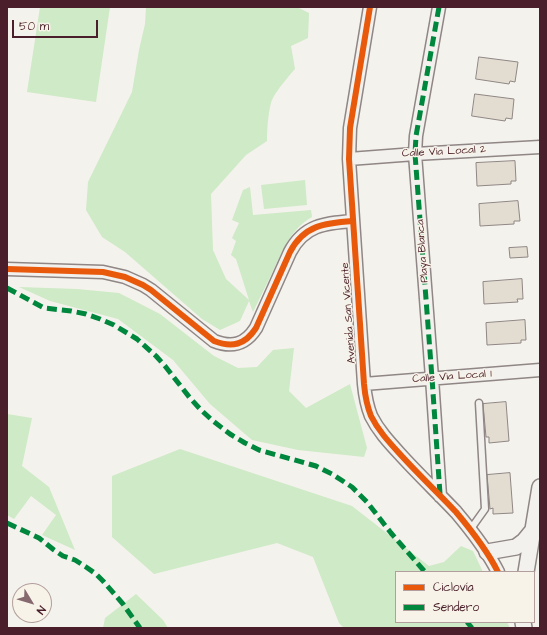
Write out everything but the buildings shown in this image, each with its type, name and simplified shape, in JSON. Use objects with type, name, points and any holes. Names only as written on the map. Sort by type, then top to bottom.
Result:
[{"type":"street","name":"Avenida San Vicente","points":[[370,7],[350,128],[349,159],[364,384],[367,405],[377,427],[388,441],[456,512],[487,552],[497,571]]},
{"type":"street","name":"Playa Blanca","points":[[439,7],[416,136],[415,154],[440,496]]},
{"type":"street","name":"Calle Via Local 2","points":[[349,159],[540,147]]},
{"type":"street","points":[[7,269],[103,272],[125,277],[151,290],[214,341],[221,344],[234,345],[247,339],[256,328],[290,252],[299,238],[318,226],[353,221]]},
{"type":"street","name":"Calle Via Local 1","points":[[364,384],[540,370]]},
{"type":"street","points":[[526,571],[540,487]]},
{"type":"street","points":[[487,552],[516,547],[524,541],[533,530]]},
{"type":"lane","points":[[470,530],[484,509],[479,403]]},
{"type":"green space","points":[[40,7],[110,7],[96,102],[27,92]]},
{"type":"green space","points":[[146,7],[297,7],[309,13],[308,38],[291,46],[295,69],[278,90],[271,103],[267,141],[246,155],[211,194],[213,250],[226,279],[249,300],[236,259],[231,255],[236,241],[232,238],[239,223],[232,220],[243,190],[250,187],[253,215],[311,210],[312,217],[293,233],[281,254],[253,312],[249,301],[240,321],[220,330],[202,319],[125,252],[102,237],[86,210],[88,182],[132,92],[145,24]]},
{"type":"green space","points":[[305,180],[307,205],[264,209],[261,185]]},
{"type":"green space","points":[[19,287],[77,289],[119,293],[160,314],[214,356],[238,368],[257,367],[273,350],[294,348],[289,391],[306,408],[350,384],[367,448],[364,457],[298,450],[252,440],[210,404],[173,360],[118,319],[50,301]]},
{"type":"green space","points":[[7,414],[32,418],[22,466],[49,487],[75,550],[42,535],[56,515],[31,496],[14,519],[7,515]]},
{"type":"green space","points":[[180,449],[352,506],[429,566],[444,562],[461,546],[473,551],[483,571],[395,571],[395,623],[508,623],[510,628],[344,628],[339,623],[313,557],[277,543],[154,574],[112,537],[112,476]]},
{"type":"green space","points":[[136,594],[163,620],[168,628],[103,628],[105,618]]},
{"type":"marked path","points":[[439,7],[416,136],[415,154],[440,494]]},
{"type":"marked path","points":[[7,288],[44,308],[86,314],[114,325],[137,339],[156,356],[201,410],[230,434],[259,450],[316,466],[352,487],[367,502],[391,533],[424,571]]},
{"type":"marked path","points":[[7,523],[39,538],[63,556],[75,560],[96,574],[123,604],[140,628]]},
{"type":"marked path","points":[[468,623],[472,628]]},
{"type":"cycle path","points":[[370,7],[350,128],[349,159],[366,400],[371,416],[377,426],[406,460],[468,526],[497,571]]},
{"type":"cycle path","points":[[7,269],[103,272],[125,277],[151,290],[214,341],[227,344],[238,344],[252,334],[256,328],[290,252],[302,236],[316,227],[333,223],[353,221]]}]
